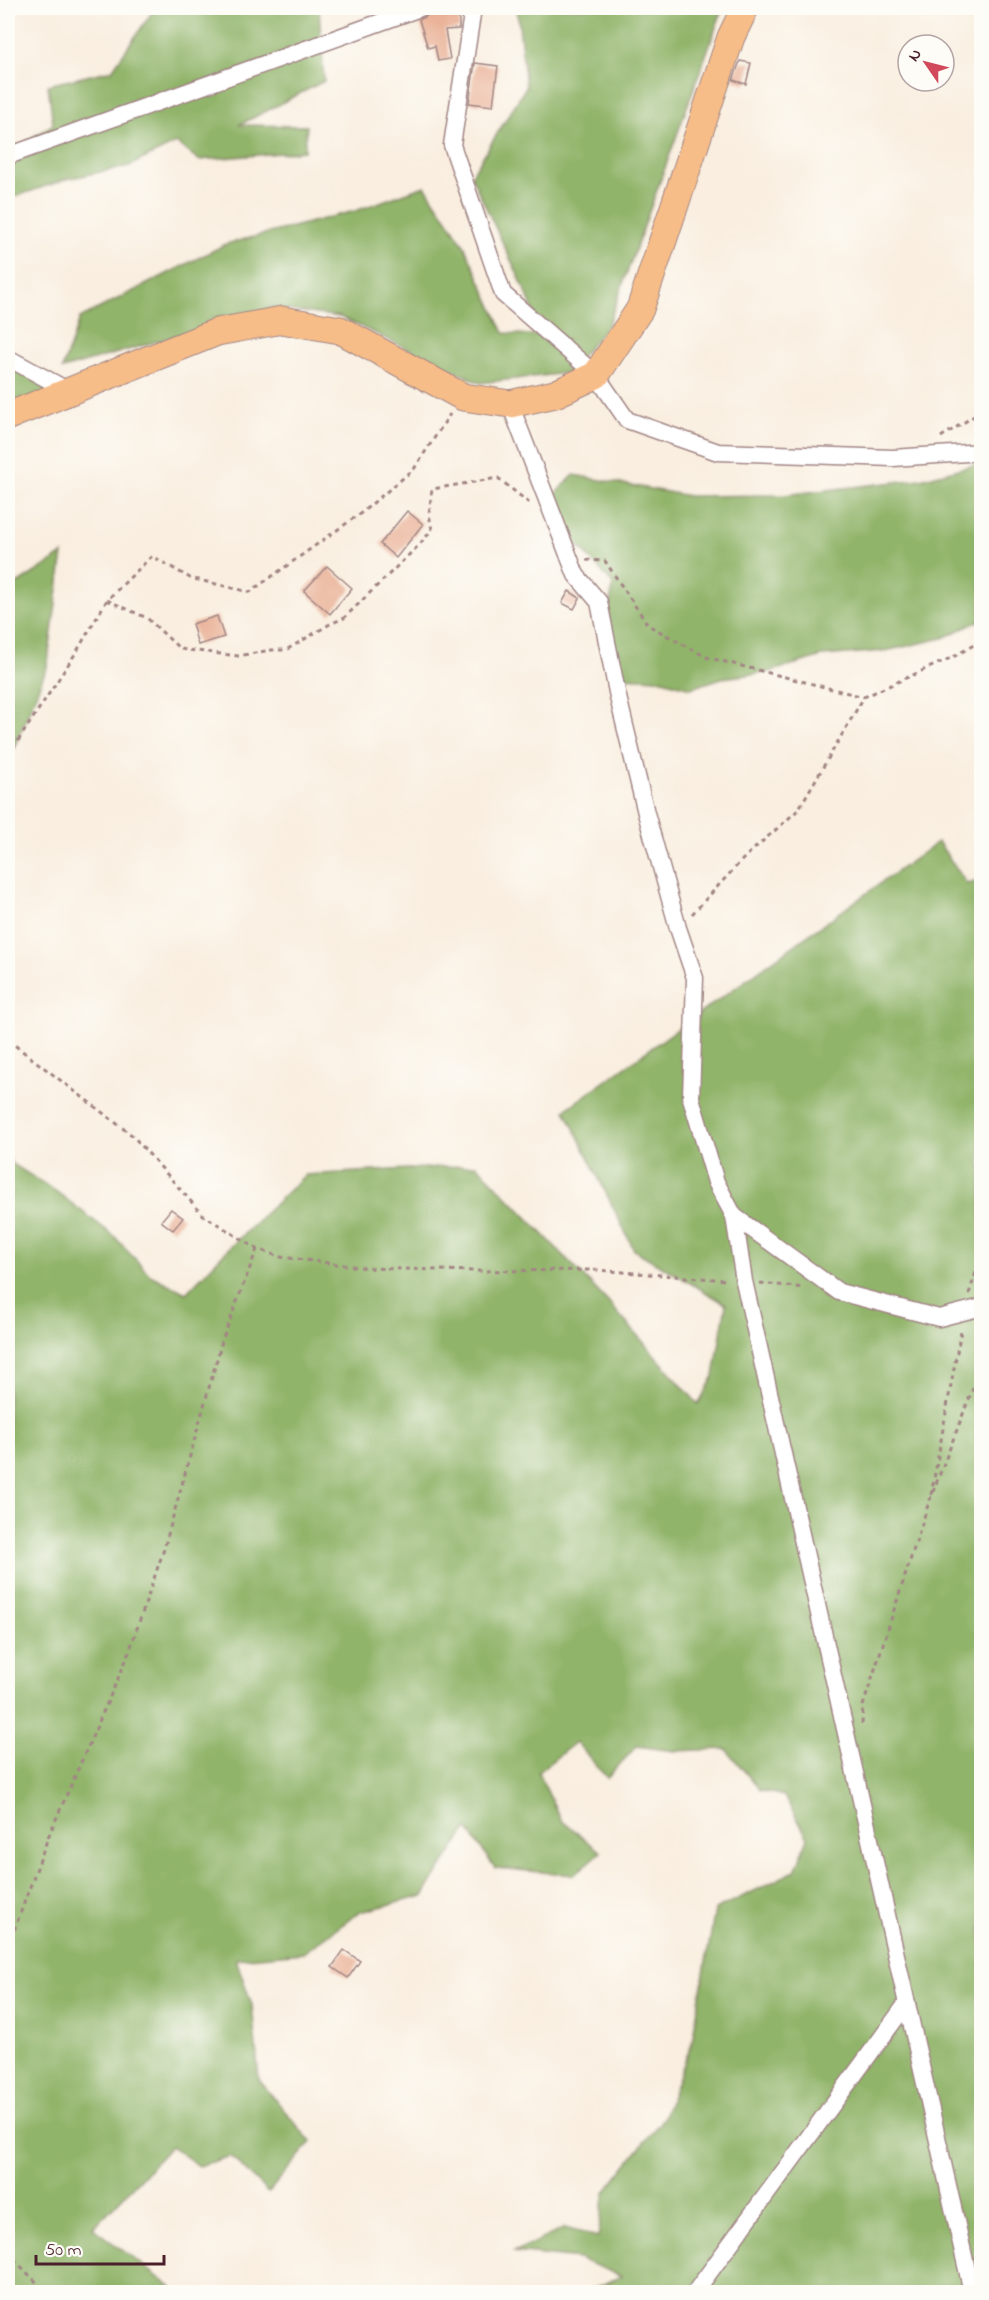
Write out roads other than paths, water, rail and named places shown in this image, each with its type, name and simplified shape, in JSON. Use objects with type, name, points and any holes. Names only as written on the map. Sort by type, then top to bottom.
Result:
[{"type":"main road","points":[[8,416],[217,332],[282,321],[340,330],[463,397],[510,404],[555,394],[596,375],[639,309],[731,37],[745,8]]},
{"type":"street","points":[[8,156],[420,8]]},
{"type":"street","points":[[472,8],[452,145],[503,294],[596,375],[627,420],[718,452],[893,458],[981,452]]},
{"type":"street","points":[[8,358],[69,391]]},
{"type":"street","points":[[510,404],[576,575],[599,602],[618,697],[646,813],[678,928],[695,978],[691,1098],[716,1182],[734,1216],[744,1281],[972,2292]]},
{"type":"street","points":[[734,1216],[839,1292],[939,1318],[981,1307]]},
{"type":"street","points":[[695,2292],[907,2003]]}]
